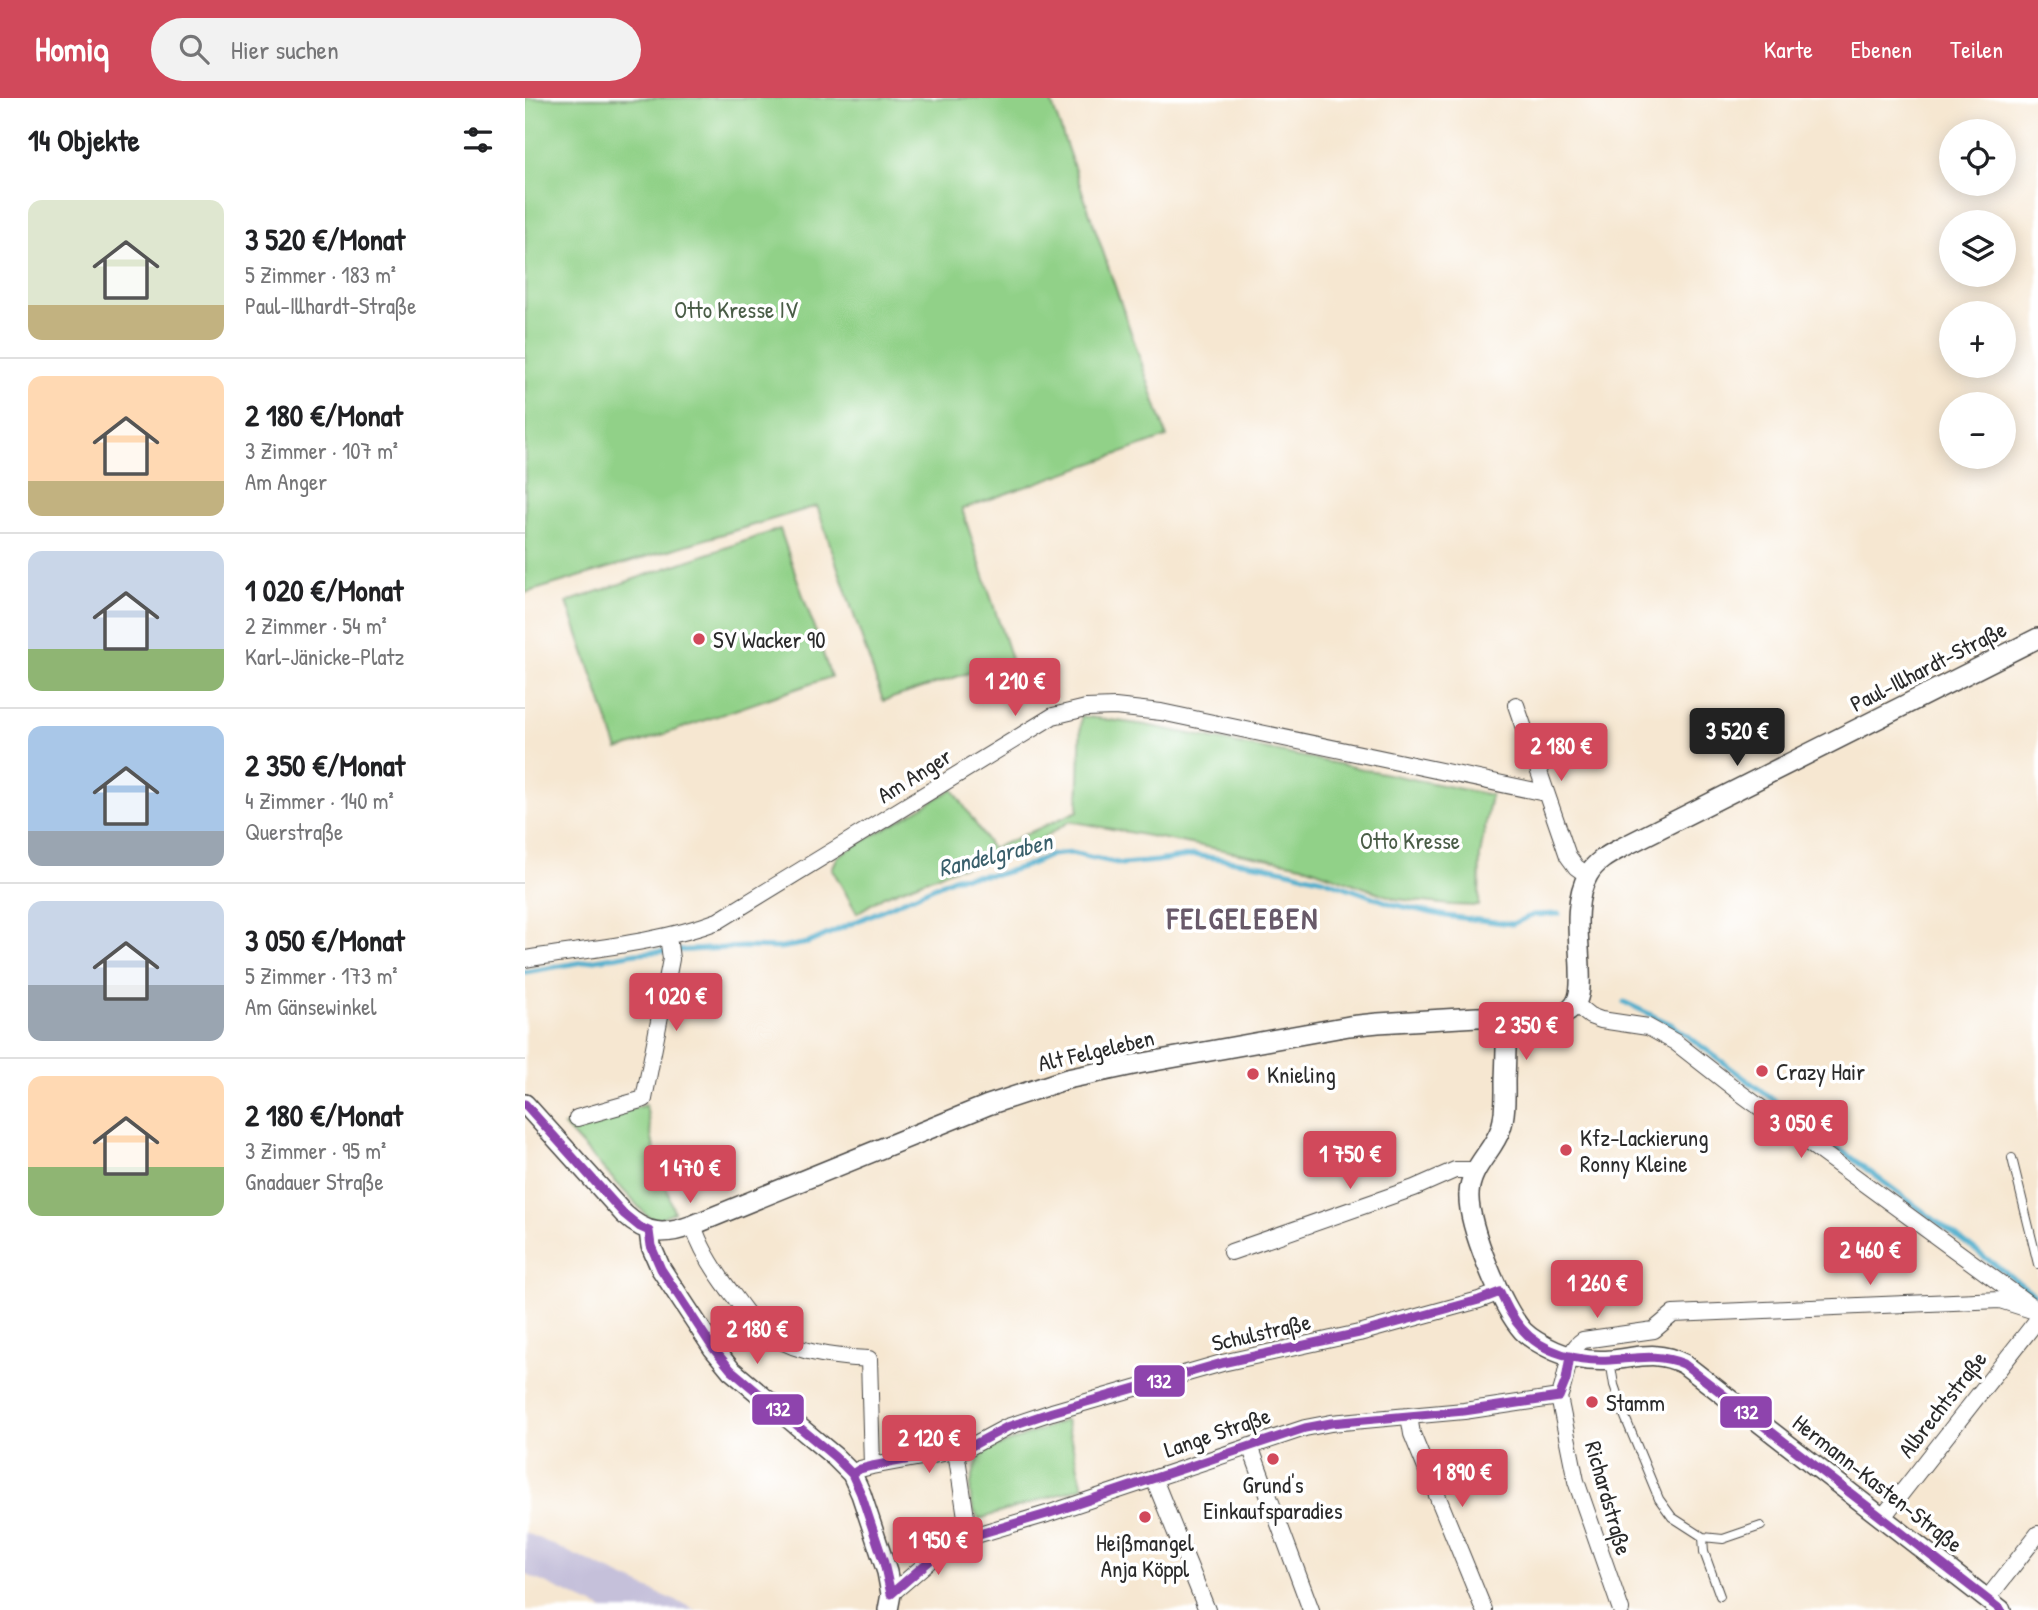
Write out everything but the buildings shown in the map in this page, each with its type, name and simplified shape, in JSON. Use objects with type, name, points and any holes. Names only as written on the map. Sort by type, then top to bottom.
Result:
[{"type":"street","name":"Paul-Illhardt-Straße","points":[[1587,876],[1600,860],[1610,853],[2038,638]]},
{"type":"street","points":[[1516,705],[1568,856],[1587,876],[1582,887],[1579,911],[1580,991],[1575,1004],[1590,1016],[1649,1027],[1675,1042],[2038,1312]]},
{"type":"street","name":"Am Anger","points":[[525,959],[668,936],[718,920],[1053,716],[1086,708],[1115,707],[1161,712],[1545,793]]},
{"type":"street","points":[[577,1118],[644,1100],[671,959],[668,936]]},
{"type":"street","name":"Alt Felgeleben","points":[[649,1231],[673,1232],[693,1226],[988,1105],[1067,1079],[1349,1026],[1404,1021],[1552,1016],[1565,1012],[1575,1004]]},
{"type":"street","points":[[1231,1251],[1414,1188],[1455,1170],[1475,1170],[1502,1125],[1507,1016]]},
{"type":"street","points":[[528,1113],[624,1214],[649,1231],[661,1269],[713,1348],[731,1370],[852,1474],[887,1572],[889,1602]]},
{"type":"street","name":"Hermann-Kasten-Straße","points":[[1475,1170],[1468,1196],[1471,1217],[1500,1292],[1524,1332],[1539,1343],[1570,1356],[1592,1360],[1656,1355],[1670,1357],[1703,1377],[1994,1605]]},
{"type":"street","points":[[693,1226],[700,1247],[713,1268],[754,1322],[781,1342],[807,1352],[841,1358],[869,1359],[871,1466]]},
{"type":"street","name":"Schulstraße","points":[[852,1474],[871,1466],[966,1449],[1017,1423],[1222,1363],[1359,1332],[1500,1292]]},
{"type":"street","points":[[1559,1397],[1575,1345],[1583,1340],[1654,1330],[1674,1314],[2000,1300],[2038,1312]]},
{"type":"street","name":"Albrechtstraße","points":[[1882,1518],[2038,1320]]},
{"type":"street","points":[[1654,1330],[1656,1355]]},
{"type":"street","name":"Lange Straße","points":[[889,1602],[942,1550],[969,1537],[1047,1514],[1305,1428],[1559,1397]]},
{"type":"street","name":"Richardstraße","points":[[1559,1397],[1576,1481],[1621,1610]]},
{"type":"street","points":[[1409,1416],[1412,1434],[1484,1610]]},
{"type":"street","points":[[1250,1446],[1311,1610]]},
{"type":"street","points":[[956,1451],[969,1537]]},
{"type":"street","points":[[1154,1479],[1207,1610]]},
{"type":"street","points":[[1994,1605],[2038,1534]]},
{"type":"lane","points":[[2012,1158],[2038,1264]]},
{"type":"lane","points":[[1610,1360],[1614,1385],[1625,1417],[1659,1499],[1672,1517],[1703,1537],[1723,1539],[1761,1526]]},
{"type":"lane","points":[[1703,1537],[1704,1552],[1720,1596]]},
{"type":"shaded area","points":[[525,1532],[697,1610],[604,1610],[525,1574]]},
{"type":"green space","name":"Otto Kresse IV","points":[[525,98],[1050,98],[1167,437],[962,509],[1011,659],[883,701],[817,506],[525,593]]},
{"type":"green space","name":"SV Wacker 90","points":[[780,529],[831,677],[618,750],[567,602]]},
{"type":"green space","name":"Otto Kresse","points":[[1081,716],[1146,725],[1491,795],[1480,855],[1479,906],[1396,899],[1302,865],[1070,821],[1013,857],[956,868],[884,896],[857,913],[832,869],[838,856],[953,789],[992,849],[1078,811]]},
{"type":"green space","points":[[646,1105],[653,1144],[674,1212],[656,1220],[647,1216],[564,1126]]},
{"type":"green space","points":[[1066,1420],[1083,1487],[979,1519],[970,1495],[974,1470],[981,1453]]},
{"type":"waterway","name":"Randelgraben","points":[[525,972],[636,953],[744,947],[780,948],[808,943],[956,877],[999,874],[1051,855],[1071,853],[1122,864],[1194,855],[1262,865],[1323,879],[1392,904],[1446,916],[1512,924],[1533,915],[1559,914]]},
{"type":"waterway","name":"Randelgraben","points":[[1624,1002],[1673,1025],[2034,1294]]},
{"type":"transit line","name":"132","points":[[525,1104],[624,1214],[649,1231]]},
{"type":"transit line","name":"132","points":[[649,1231],[651,1246],[661,1269],[713,1348],[731,1370],[852,1474],[884,1563],[891,1594]]},
{"type":"transit line","name":"132","points":[[852,1474],[872,1466],[966,1449],[1007,1427],[1222,1363],[1359,1333],[1500,1292],[1522,1329],[1551,1350],[1586,1359],[1656,1357],[1684,1364],[2001,1610]]},
{"type":"transit line","name":"132","points":[[891,1594],[942,1550],[969,1537],[1047,1514],[1305,1428],[1331,1423],[1464,1411],[1559,1397],[1566,1380],[1570,1356]]},
{"type":"place","name":"SV Wacker 90","points":[[699,639]]},
{"type":"place","name":"Crazy Hair","points":[[1762,1071]]},
{"type":"place","name":"Knieling","points":[[1253,1074]]},
{"type":"place","name":"Kfz-Lackierung Ronny Kleine","points":[[1566,1150]]},
{"type":"place","name":"Stamm","points":[[1592,1402]]},
{"type":"place","name":"Grund's Einkaufsparadies","points":[[1273,1459]]},
{"type":"place","name":"Heißmangel Anja Köppl","points":[[1145,1517]]},
{"type":"district","name":"FELGELEBEN","points":[[1243,918]]}]
